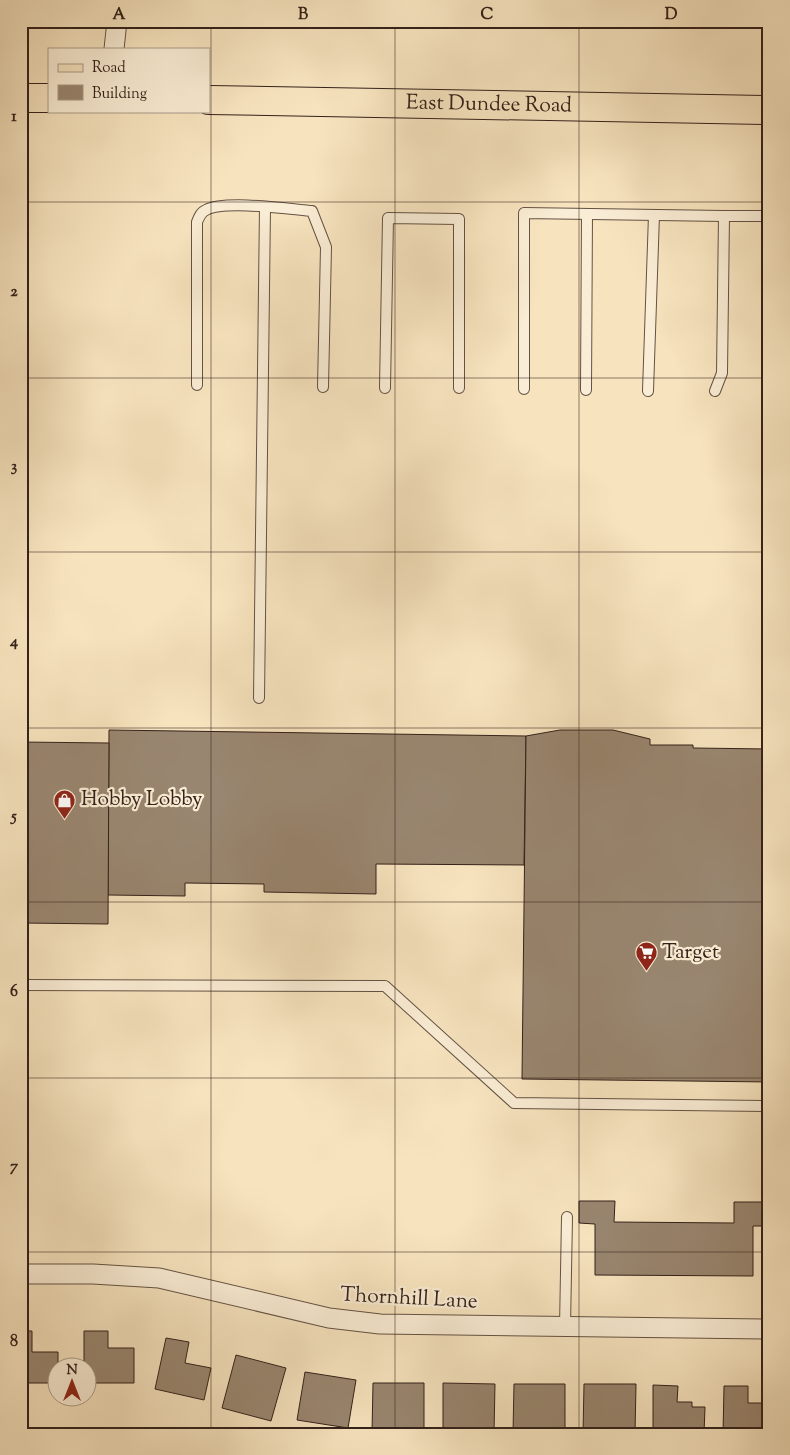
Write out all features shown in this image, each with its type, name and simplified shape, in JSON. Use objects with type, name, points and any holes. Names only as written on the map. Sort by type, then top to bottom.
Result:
[{"type":"main road","points":[[21,98],[48,98]]},
{"type":"main road","name":"East Dundee Road","points":[[210,100],[769,110]]},
{"type":"street","points":[[114,48],[117,21]]},
{"type":"street","name":"Thornhill Lane","points":[[21,1274],[111,1274],[158,1278],[330,1318],[380,1324],[769,1329]]},
{"type":"lane","points":[[197,385],[197,222],[202,213],[208,209],[237,205],[312,211],[326,247],[323,387]]},
{"type":"lane","points":[[259,698],[266,208]]},
{"type":"lane","points":[[524,389],[524,213],[769,216]]},
{"type":"lane","points":[[586,390],[587,214]]},
{"type":"lane","points":[[648,391],[654,215]]},
{"type":"lane","points":[[715,391],[722,373],[724,216]]},
{"type":"lane","points":[[385,388],[388,218],[459,219],[459,388]]},
{"type":"lane","points":[[21,985],[385,986],[514,1103],[769,1106]]},
{"type":"lane","points":[[565,1327],[567,1218]]},
{"type":"building","points":[[766,241],[769,241],[769,356],[764,356]]},
{"type":"building","points":[[109,730],[526,736],[524,865],[376,864],[376,894],[264,892],[264,884],[185,883],[185,896],[108,895]]},
{"type":"building","name":"Target","points":[[560,730],[613,730],[650,739],[650,745],[693,745],[693,748],[769,749],[769,1082],[522,1079],[526,736]]},
{"type":"building","name":"Hobby Lobby","points":[[21,742],[109,743],[108,924],[21,923]]},
{"type":"building","points":[[579,1201],[615,1201],[614,1222],[734,1223],[734,1202],[769,1202],[769,1226],[753,1226],[753,1276],[595,1275],[595,1224],[579,1223]]},
{"type":"building","points":[[21,1331],[32,1331],[32,1352],[58,1352],[58,1358],[48,1358],[48,1383],[21,1383]]},
{"type":"building","points":[[84,1331],[108,1331],[108,1348],[134,1348],[134,1383],[98,1383],[98,1358],[84,1358]]},
{"type":"building","points":[[166,1338],[189,1342],[185,1363],[211,1368],[204,1400],[155,1389]]},
{"type":"building","points":[[236,1355],[286,1368],[271,1421],[222,1408]]},
{"type":"building","points":[[305,1372],[356,1380],[348,1428],[297,1420]]},
{"type":"building","points":[[373,1383],[424,1383],[424,1432],[372,1432]]},
{"type":"building","points":[[443,1383],[495,1384],[494,1433],[443,1432]]},
{"type":"building","points":[[514,1384],[565,1384],[565,1434],[513,1433]]},
{"type":"building","points":[[584,1384],[636,1384],[635,1434],[583,1433]]},
{"type":"building","points":[[653,1385],[678,1386],[677,1402],[692,1402],[692,1407],[705,1407],[704,1434],[653,1434]]},
{"type":"building","points":[[724,1386],[748,1386],[748,1403],[762,1403],[762,1408],[769,1408],[769,1434],[723,1434]]},
{"type":"place","name":"Hobby Lobby","points":[[65,819]]},
{"type":"place","name":"Target","points":[[646,972]]}]
